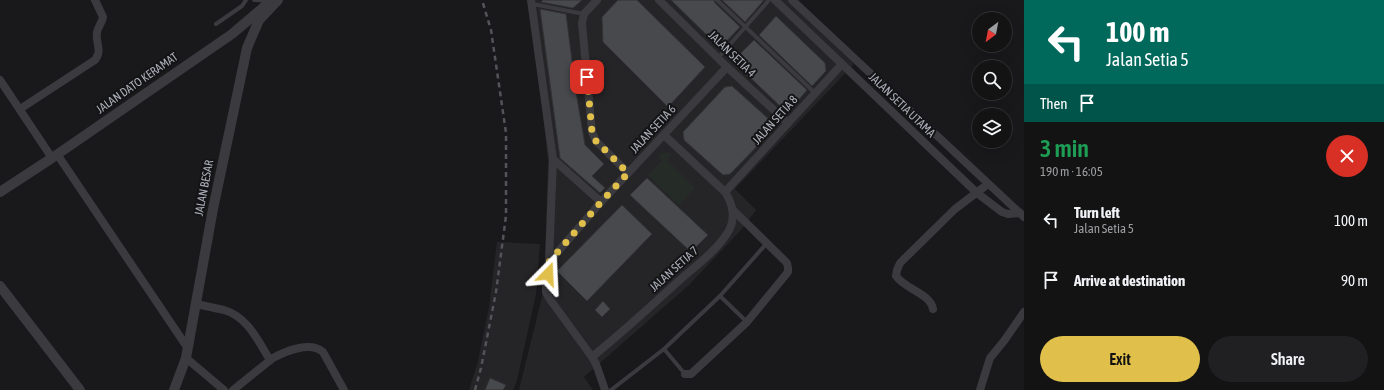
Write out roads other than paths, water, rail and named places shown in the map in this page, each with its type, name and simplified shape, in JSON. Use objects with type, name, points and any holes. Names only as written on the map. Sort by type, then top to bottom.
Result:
[{"type":"street","points":[[20,109],[98,56],[99,51],[97,33],[104,17],[95,0]]},
{"type":"street","name":"JALAN DATO KERAMAT","points":[[0,192],[55,156],[232,34],[274,0]]},
{"type":"street","name":"JALAN BESAR","points":[[174,390],[186,358],[213,209],[247,48],[259,20],[274,0]]},
{"type":"street","points":[[597,0],[584,14],[582,23],[592,132],[596,141],[628,173]]},
{"type":"street","name":"JALAN SETIA 4","points":[[660,0],[727,67],[788,123]]},
{"type":"street","name":"JALAN SETIA UTAMA","points":[[775,0],[977,193],[1004,213],[1022,215]]},
{"type":"street","points":[[792,0],[1022,215]]},
{"type":"street","points":[[532,2],[553,159],[549,262],[546,292],[592,357],[605,390]]},
{"type":"street","points":[[232,34],[237,32],[241,34],[247,48]]},
{"type":"street","name":"JALAN SETIA 8","points":[[725,192],[842,64]]},
{"type":"street","name":"JALAN SETIA 6","points":[[549,262],[601,202],[727,67]]},
{"type":"street","points":[[0,80],[55,156],[187,347]]},
{"type":"street","name":"JALAN SETIA 7","points":[[592,357],[699,263],[728,232],[733,220],[731,203],[725,192],[664,135]]},
{"type":"street","points":[[553,159],[601,202]]},
{"type":"street","points":[[933,310],[932,304],[929,300],[899,281],[896,276],[896,270],[900,263],[955,209],[988,184]]},
{"type":"street","points":[[685,374],[691,374],[747,322],[788,272],[787,263],[732,209]]},
{"type":"street","points":[[0,286],[80,390]]},
{"type":"street","points":[[196,304],[225,310],[242,320],[250,328],[270,360]]},
{"type":"street","points":[[980,390],[990,358],[1024,312]]},
{"type":"street","points":[[233,390],[270,360],[280,354],[305,347],[317,348],[325,356],[344,390]]},
{"type":"street","points":[[186,358],[224,390]]},
{"type":"lane","points":[[216,24],[242,6],[246,0]]},
{"type":"lane","points":[[254,0],[274,0]]},
{"type":"lane","points":[[717,0],[815,93]]},
{"type":"lane","points":[[718,58],[769,0]]},
{"type":"lane","points":[[532,2],[584,14]]},
{"type":"lane","points":[[611,390],[664,349],[720,296],[767,243]]},
{"type":"lane","points":[[720,296],[747,322]]},
{"type":"lane","points":[[664,349],[685,374]]},
{"type":"railway","points":[[475,390],[481,368],[496,292],[506,216],[506,133],[491,30],[482,0]]}]
